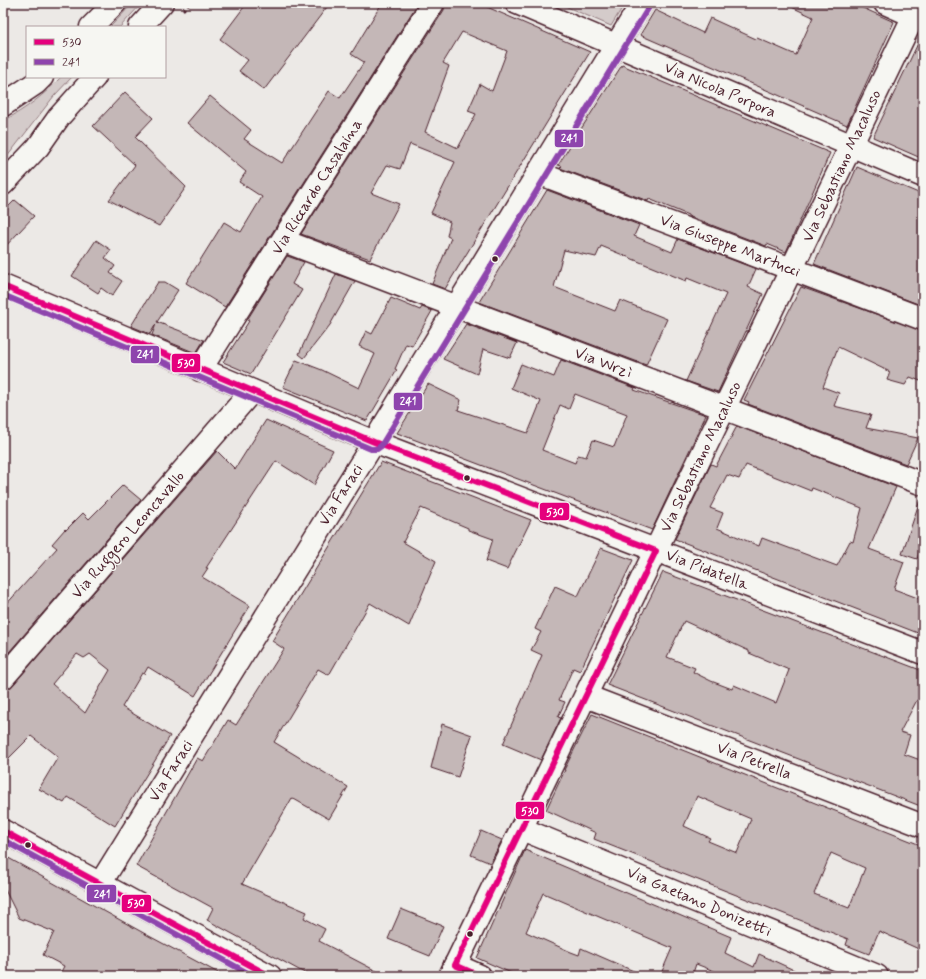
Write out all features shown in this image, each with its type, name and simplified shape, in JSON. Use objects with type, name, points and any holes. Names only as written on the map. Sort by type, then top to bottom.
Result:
[{"type":"street","points":[[92,26],[115,3]]},
{"type":"street","points":[[141,26],[162,3]]},
{"type":"street","name":"Via Riccardo Casalaina","points":[[200,370],[284,241],[433,3]]},
{"type":"street","name":"Via Nicola Porpora","points":[[517,3],[923,176]]},
{"type":"street","name":"Via Faraci","points":[[100,884],[374,442],[455,307],[642,3]]},
{"type":"street","points":[[885,3],[919,13]]},
{"type":"street","name":"Via Sebastiano Macaluso","points":[[453,971],[724,409],[852,146],[919,13]]},
{"type":"street","points":[[3,105],[41,78]]},
{"type":"street","points":[[3,184],[38,146],[59,117],[94,78]]},
{"type":"street","name":"Via Giuseppe Martucci","points":[[538,173],[923,319]]},
{"type":"street","name":"Via Wrzì","points":[[284,241],[923,484]]},
{"type":"street","name":"Via Pidatella","points":[[3,286],[374,442],[923,653]]},
{"type":"street","name":"Via Ruggero Leoncavallo","points":[[3,678],[252,391]]},
{"type":"street","name":"Via Petrella","points":[[586,696],[923,826]]},
{"type":"street","name":"Via Gaetano Donizetti","points":[[522,828],[877,976]]},
{"type":"street","points":[[3,831],[270,976]]},
{"type":"street","points":[[453,971],[480,976]]},
{"type":"shaded area","points":[[133,3],[142,3],[121,26],[111,26]]},
{"type":"shaded area","points":[[558,3],[625,3],[611,26]]},
{"type":"shaded area","points":[[60,78],[71,78],[54,96],[3,162],[3,121],[19,112],[48,90]]},
{"type":"building","points":[[247,3],[330,3],[264,90],[239,71],[248,60],[220,39]]},
{"type":"building","points":[[382,3],[418,3],[225,307],[186,283],[224,222],[241,232],[262,197],[239,182],[246,172],[187,123],[210,96],[251,130],[244,139],[282,163],[329,91],[340,98],[364,62],[351,54]]},
{"type":"building","points":[[445,3],[478,3],[590,52],[445,289],[432,284],[451,238],[447,236],[450,222],[431,213],[455,162],[410,144],[400,169],[387,165],[371,193],[399,204],[370,259],[301,234],[444,10]],"holes":[[[462,32],[507,51],[492,91],[480,84],[468,111],[476,114],[458,148],[425,132],[449,66],[443,63]]]},
{"type":"building","points":[[783,3],[852,3],[894,22],[847,125],[640,35],[655,10],[703,33],[710,18],[796,55],[813,17]]},
{"type":"building","points":[[923,33],[923,159],[873,137]]},
{"type":"building","points":[[622,65],[830,153],[786,252],[767,244],[766,246],[688,216],[649,199],[648,201],[560,168],[562,166],[558,165]]},
{"type":"building","points":[[125,92],[153,118],[135,137],[186,187],[159,226],[109,200],[135,165],[93,126]]},
{"type":"building","points":[[857,167],[923,195],[923,306],[814,264]]},
{"type":"building","points":[[547,190],[639,225],[634,236],[672,252],[678,239],[756,269],[748,287],[763,294],[718,392],[686,381],[726,294],[687,278],[686,281],[601,246],[596,257],[564,250],[554,287],[615,311],[620,300],[667,319],[646,365],[479,302]]},
{"type":"building","points":[[15,200],[34,216],[3,249],[3,212]]},
{"type":"building","points":[[96,240],[111,250],[105,258],[115,266],[110,273],[122,281],[112,296],[101,288],[98,293],[72,276]]},
{"type":"building","points":[[287,256],[304,262],[292,284],[302,290],[251,374],[223,362],[249,321],[247,320]]},
{"type":"building","points":[[336,274],[355,281],[330,325],[304,358],[299,354]]},
{"type":"building","points":[[158,282],[165,282],[178,290],[157,322],[204,340],[196,353],[152,335],[156,324],[150,334],[131,326]]},
{"type":"building","points":[[801,287],[923,331],[923,382],[910,377],[905,385],[887,380],[890,372],[838,347],[823,387],[839,393],[834,406],[871,415],[866,428],[918,438],[906,464],[748,404],[749,402],[744,400]]},
{"type":"building","points":[[391,298],[420,310],[422,307],[432,311],[412,346],[406,344],[395,369],[397,370],[367,421],[283,387],[296,360],[322,370],[359,388],[375,354],[359,346],[366,331],[372,334]]},
{"type":"building","points":[[466,324],[517,343],[510,358],[483,349],[477,374],[443,359]]},
{"type":"building","points":[[561,360],[635,388],[634,390],[706,415],[652,530],[397,433],[428,384],[461,400],[458,410],[528,433],[541,401],[511,388],[521,364],[554,377]],"holes":[[[575,394],[627,414],[614,447],[593,440],[586,457],[578,455],[575,463],[542,450],[560,405],[569,409]]]},
{"type":"building","points":[[266,420],[333,450],[314,485],[276,461],[206,568],[208,568],[202,577],[250,606],[195,696],[148,667],[144,674],[142,673],[122,707],[170,736],[115,826],[68,797],[64,803],[39,789],[58,757],[31,736],[3,764],[3,690],[12,686],[217,451],[235,469]],"holes":[[[77,654],[84,658],[90,654],[110,670],[85,713],[52,684]]]},
{"type":"building","points":[[737,426],[896,487],[869,549],[904,562],[894,589],[923,600],[923,635],[675,539],[711,464],[716,466]],"holes":[[[746,465],[811,491],[812,488],[862,508],[853,542],[850,541],[837,566],[762,538],[759,546],[717,528],[723,513],[710,508],[727,475],[739,479]]]},
{"type":"building","points":[[381,462],[531,520],[507,569],[486,561],[493,539],[468,530],[468,528],[421,508],[403,542],[436,561],[409,626],[370,603],[329,675],[318,669],[274,742],[348,787],[329,819],[292,798],[242,884],[307,912],[304,918],[325,929],[319,941],[386,976],[310,976],[207,920],[213,908],[136,866],[197,758],[203,761],[228,720],[236,725],[284,649],[272,641]]},
{"type":"building","points":[[123,485],[141,500],[3,659],[3,608],[57,548],[52,544],[65,529],[66,530],[83,513],[89,519]]},
{"type":"building","points":[[920,500],[923,500],[923,541],[917,559],[902,554]]},
{"type":"building","points":[[601,548],[633,560],[580,671],[573,668],[559,700],[565,702],[558,717],[561,718],[541,760],[503,744],[542,655],[531,650],[541,632],[535,629],[555,586],[578,596]]},
{"type":"building","points":[[663,572],[923,671],[923,702],[917,700],[900,732],[910,735],[904,754],[923,761],[923,807],[607,685]],"holes":[[[684,621],[749,651],[749,653],[789,670],[776,703],[734,685],[732,689],[711,681],[693,672],[695,668],[667,657]]]},
{"type":"building","points":[[592,714],[923,846],[923,951],[879,931],[869,954],[846,945],[848,939],[594,839],[596,833],[546,810]],"holes":[[[697,796],[751,819],[737,853],[708,841],[710,838],[684,826]],[[831,853],[865,868],[849,908],[814,894]]]},
{"type":"building","points":[[442,724],[472,735],[458,777],[431,768]]},
{"type":"building","points":[[481,831],[502,840],[490,863],[471,855]]},
{"type":"building","points":[[525,850],[731,937],[725,953],[754,967],[759,954],[807,976],[727,976],[696,964],[692,976],[660,976],[672,948],[543,893],[526,932],[579,955],[581,948],[645,976],[518,976],[477,958]]},
{"type":"building","points":[[3,855],[224,976],[59,976],[64,966],[43,955],[54,932],[19,918],[3,886]]},
{"type":"building","points":[[401,909],[443,926],[430,956],[388,939]]},
{"type":"transit line","name":"241","points":[[3,295],[371,449],[377,449],[381,446],[649,7]]},
{"type":"transit line","name":"530","points":[[3,286],[374,442],[656,551],[455,965],[480,976]]},
{"type":"transit line","name":"530","points":[[3,831],[270,976]]},
{"type":"transit line","name":"241","points":[[3,840],[253,976]]}]
